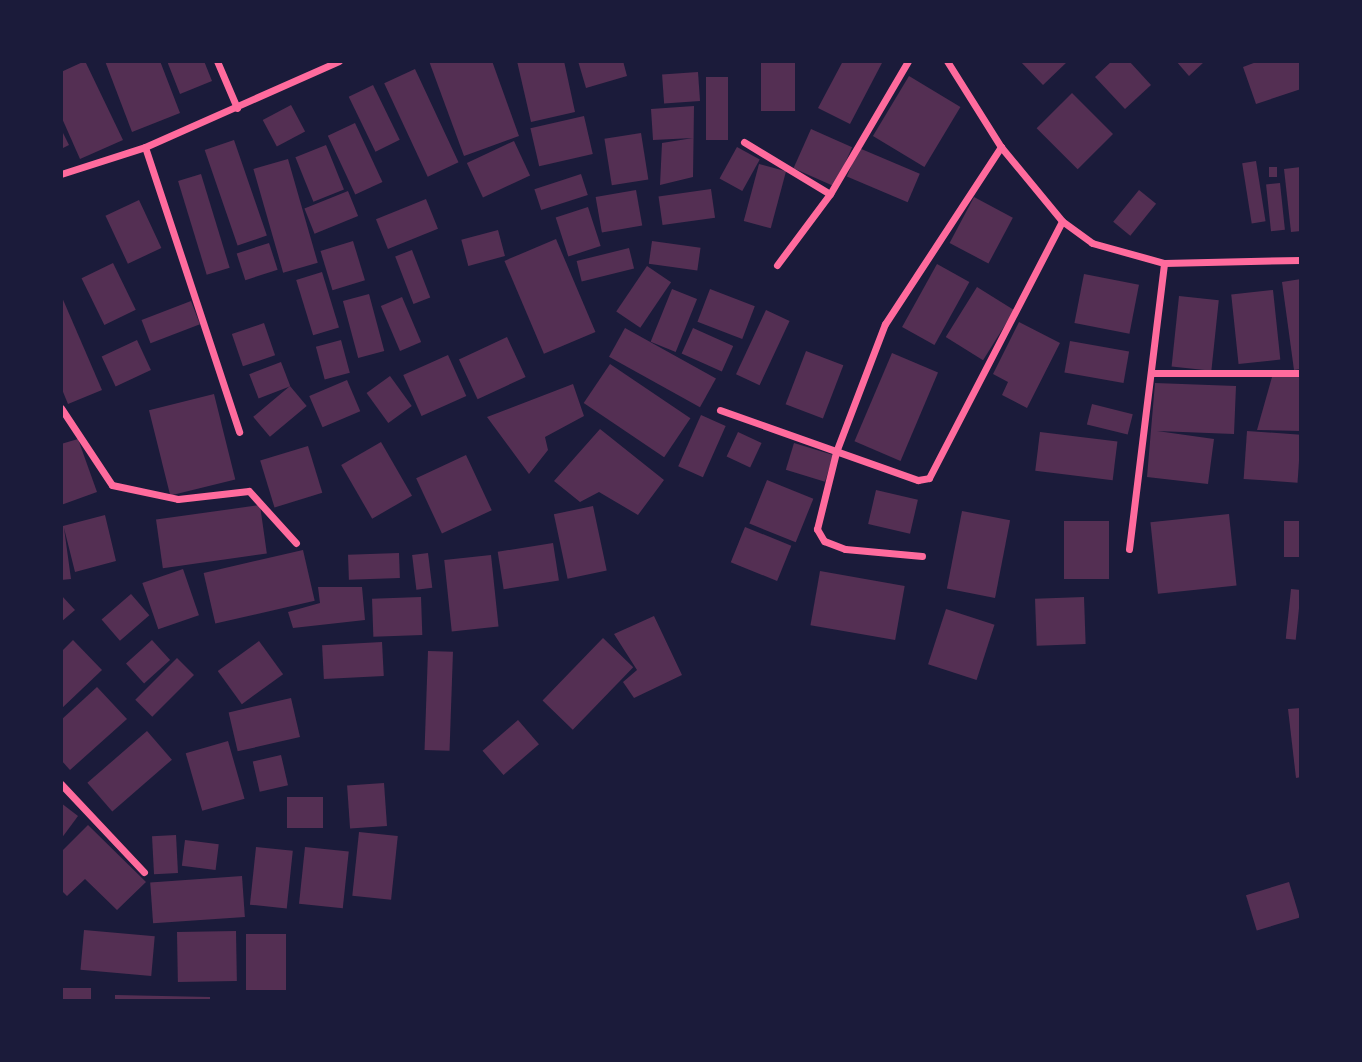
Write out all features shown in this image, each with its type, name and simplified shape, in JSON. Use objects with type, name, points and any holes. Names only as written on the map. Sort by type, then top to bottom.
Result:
[{"type":"street","points":[[217,61],[237,108]]},
{"type":"street","points":[[61,174],[145,147],[340,61]]},
{"type":"street","points":[[777,265],[830,194],[908,61]]},
{"type":"street","points":[[947,61],[1001,147],[1062,221],[1092,243],[1164,263],[1301,260]]},
{"type":"street","points":[[744,142],[830,194]]},
{"type":"street","points":[[145,147],[239,432]]},
{"type":"street","points":[[922,556],[860,552],[818,537],[836,452],[885,324],[1001,147]]},
{"type":"street","points":[[720,410],[918,480],[929,478],[1062,221]]},
{"type":"street","points":[[1129,549],[1153,373],[1164,263]]},
{"type":"street","points":[[1153,373],[1301,373]]},
{"type":"street","points":[[61,408],[113,485],[178,499],[249,491],[296,543]]},
{"type":"street","points":[[61,784],[144,872]]},
{"type":"building","points":[[85,61],[123,140],[80,159],[61,116],[61,72]]},
{"type":"building","points":[[105,61],[160,61],[180,113],[132,132]]},
{"type":"building","points":[[167,61],[204,61],[212,81],[180,94]]},
{"type":"building","points":[[429,61],[492,61],[519,136],[464,156]]},
{"type":"building","points":[[517,61],[564,61],[575,112],[531,122]]},
{"type":"building","points":[[578,61],[623,61],[627,76],[586,88]]},
{"type":"building","points":[[761,61],[795,61],[795,111],[761,111]]},
{"type":"building","points":[[843,61],[883,61],[850,124],[818,108]]},
{"type":"building","points":[[1020,61],[1068,61],[1043,85]]},
{"type":"building","points":[[1112,61],[1129,61],[1151,85],[1125,109],[1095,77]]},
{"type":"building","points":[[1176,61],[1205,61],[1189,76]]},
{"type":"building","points":[[1259,61],[1301,61],[1301,89],[1256,104],[1243,67]]},
{"type":"building","points":[[415,69],[459,162],[428,177],[384,83]]},
{"type":"building","points":[[698,72],[700,101],[664,103],[662,75]]},
{"type":"building","points":[[909,76],[960,107],[924,167],[873,136]]},
{"type":"building","points":[[706,77],[728,77],[728,140],[706,140]]},
{"type":"building","points":[[373,85],[400,140],[375,152],[349,97]]},
{"type":"building","points":[[1072,93],[1113,134],[1078,169],[1037,128]]},
{"type":"building","points":[[291,105],[305,131],[277,147],[263,120]]},
{"type":"building","points":[[694,106],[693,177],[660,185],[662,143],[693,138],[653,140],[651,109]]},
{"type":"building","points":[[584,116],[593,154],[539,166],[530,128]]},
{"type":"building","points":[[355,123],[382,182],[355,195],[328,136]]},
{"type":"building","points":[[61,129],[69,145],[61,149]]},
{"type":"building","points":[[811,129],[852,147],[835,187],[794,168]]},
{"type":"building","points":[[641,133],[648,179],[612,185],[604,139]]},
{"type":"building","points":[[234,140],[267,235],[238,246],[205,150]]},
{"type":"building","points":[[514,141],[530,175],[483,197],[467,163]]},
{"type":"building","points":[[326,145],[344,190],[313,202],[295,157]]},
{"type":"building","points":[[737,147],[760,160],[742,191],[720,178]]},
{"type":"building","points":[[859,148],[920,174],[908,202],[847,177]]},
{"type":"building","points":[[288,159],[318,263],[283,273],[253,169]]},
{"type":"building","points":[[1256,161],[1266,221],[1252,223],[1242,163]]},
{"type":"building","points":[[759,164],[786,171],[771,228],[744,221]]},
{"type":"building","points":[[1269,167],[1277,167],[1277,177],[1269,177]]},
{"type":"building","points":[[1301,167],[1301,231],[1291,232],[1284,169]]},
{"type":"building","points":[[201,174],[230,268],[207,275],[178,181]]},
{"type":"building","points":[[581,174],[588,195],[541,210],[534,189]]},
{"type":"building","points":[[1280,183],[1285,230],[1271,231],[1266,184]]},
{"type":"building","points":[[711,189],[715,218],[663,225],[659,196]]},
{"type":"building","points":[[636,190],[642,225],[602,233],[596,197]]},
{"type":"building","points":[[1139,190],[1156,204],[1130,236],[1113,222]]},
{"type":"building","points":[[348,191],[358,216],[315,234],[304,209]]},
{"type":"building","points":[[974,197],[1013,218],[988,264],[950,243]]},
{"type":"building","points":[[426,199],[438,229],[388,249],[376,219]]},
{"type":"building","points":[[139,200],[161,248],[128,264],[105,216]]},
{"type":"building","points":[[588,207],[601,246],[568,256],[556,218]]},
{"type":"building","points":[[498,230],[505,256],[468,266],[461,240]]},
{"type":"building","points":[[556,239],[595,332],[544,354],[504,261]]},
{"type":"building","points":[[353,241],[365,280],[332,290],[320,251]]},
{"type":"building","points":[[652,241],[701,248],[697,271],[649,264]]},
{"type":"building","points":[[269,243],[278,270],[245,280],[237,254]]},
{"type":"building","points":[[629,248],[634,268],[582,281],[577,261]]},
{"type":"building","points":[[412,250],[430,298],[413,304],[395,256]]},
{"type":"building","points":[[113,263],[136,310],[104,325],[82,278]]},
{"type":"building","points":[[937,264],[969,282],[934,345],[902,327]]},
{"type":"building","points":[[647,266],[671,282],[640,328],[616,312]]},
{"type":"building","points":[[322,272],[339,327],[313,335],[296,280]]},
{"type":"building","points":[[1084,274],[1139,285],[1129,334],[1074,323]]},
{"type":"building","points":[[1301,279],[1301,369],[1294,370],[1282,282]]},
{"type":"building","points":[[977,287],[1014,310],[983,360],[946,337]]},
{"type":"building","points":[[672,289],[697,299],[676,352],[651,342]]},
{"type":"building","points":[[710,289],[755,306],[742,339],[697,322]]},
{"type":"building","points":[[1273,290],[1280,360],[1239,364],[1231,294]]},
{"type":"building","points":[[369,294],[384,351],[358,358],[343,301]]},
{"type":"building","points":[[61,295],[102,390],[68,404],[61,387]]},
{"type":"building","points":[[1179,296],[1219,300],[1211,371],[1172,367]]},
{"type":"building","points":[[402,297],[421,342],[400,351],[381,306]]},
{"type":"building","points":[[191,301],[200,324],[150,343],[142,320]]},
{"type":"building","points":[[766,310],[790,321],[760,385],[736,374]]},
{"type":"building","points":[[1019,322],[1060,343],[1027,408],[1002,395],[1008,382],[993,374]]},
{"type":"building","points":[[264,323],[275,355],[243,366],[232,334]]},
{"type":"building","points":[[625,328],[716,378],[700,407],[609,357]]},
{"type":"building","points":[[693,328],[733,346],[722,371],[682,354]]},
{"type":"building","points":[[507,337],[526,377],[478,399],[459,359]]},
{"type":"building","points":[[137,340],[151,370],[116,386],[102,356]]},
{"type":"building","points":[[341,340],[350,373],[325,380],[316,347]]},
{"type":"building","points":[[1070,341],[1129,351],[1124,383],[1064,373]]},
{"type":"building","points":[[806,351],[843,365],[823,419],[786,404]]},
{"type":"building","points":[[892,353],[938,373],[901,461],[854,441]]},
{"type":"building","points":[[448,355],[466,396],[422,416],[403,375]]},
{"type":"building","points":[[281,362],[290,386],[259,398],[249,374]]},
{"type":"building","points":[[610,364],[690,418],[664,457],[584,403]]},
{"type":"building","points":[[390,376],[412,406],[388,423],[367,393]]},
{"type":"building","points":[[1272,377],[1301,377],[1301,431],[1257,430]]},
{"type":"building","points":[[347,380],[360,411],[323,427],[309,396]]},
{"type":"building","points":[[1155,383],[1236,386],[1234,434],[1157,431],[1214,439],[1208,484],[1147,477]]},
{"type":"building","points":[[573,384],[584,416],[545,437],[548,450],[529,474],[487,417]]},
{"type":"building","points":[[290,386],[307,406],[270,437],[253,417]]},
{"type":"building","points":[[214,394],[235,479],[170,496],[149,410]]},
{"type":"building","points":[[1092,404],[1133,414],[1128,435],[1087,424]]},
{"type":"building","points":[[701,415],[726,426],[703,477],[678,466]]},
{"type":"building","points":[[600,429],[664,480],[638,515],[599,492],[580,502],[554,481]]},
{"type":"building","points":[[1247,431],[1301,435],[1298,483],[1244,479]]},
{"type":"building","points":[[738,432],[762,443],[750,467],[727,456]]},
{"type":"building","points":[[1040,432],[1117,442],[1113,480],[1035,471]]},
{"type":"building","points":[[78,439],[97,492],[61,505],[61,444]]},
{"type":"building","points":[[381,442],[412,496],[372,519],[341,465]]},
{"type":"building","points":[[794,443],[833,455],[825,482],[786,470]]},
{"type":"building","points":[[308,446],[322,493],[275,507],[260,461]]},
{"type":"building","points":[[466,455],[492,510],[442,534],[416,478]]},
{"type":"building","points":[[767,480],[813,499],[796,542],[749,524]]},
{"type":"building","points":[[876,490],[918,500],[910,534],[868,524]]},
{"type":"building","points":[[260,505],[267,554],[163,568],[156,520]]},
{"type":"building","points":[[593,506],[607,571],[568,579],[554,514]]},
{"type":"building","points":[[962,511],[1010,520],[995,598],[947,589]]},
{"type":"building","points":[[1229,514],[1237,586],[1158,594],[1150,522]]},
{"type":"building","points":[[105,515],[116,561],[75,572],[64,528],[71,579],[61,580],[61,522],[63,526]]},
{"type":"building","points":[[1064,521],[1109,521],[1109,579],[1064,579]]},
{"type":"building","points":[[1284,521],[1301,521],[1301,557],[1284,557]]},
{"type":"building","points":[[745,527],[791,546],[777,581],[731,562]]},
{"type":"building","points":[[553,543],[559,581],[504,589],[498,552]]},
{"type":"building","points":[[303,550],[315,601],[215,624],[204,573]]},
{"type":"building","points":[[399,553],[400,578],[349,580],[348,555]]},
{"type":"building","points":[[428,553],[432,588],[416,590],[412,555]]},
{"type":"building","points":[[491,555],[499,627],[452,632],[444,560]]},
{"type":"building","points":[[183,569],[199,615],[158,629],[142,583]]},
{"type":"building","points":[[820,571],[905,586],[895,640],[810,625]]},
{"type":"building","points":[[318,587],[362,587],[365,620],[293,628],[288,612],[320,603]]},
{"type":"building","points":[[1291,589],[1301,590],[1296,640],[1286,639]]},
{"type":"building","points":[[131,594],[149,615],[120,641],[102,620]]},
{"type":"building","points":[[61,595],[75,610],[61,622]]},
{"type":"building","points":[[421,597],[422,635],[373,637],[372,599]]},
{"type":"building","points":[[1084,597],[1086,644],[1037,646],[1035,599]]},
{"type":"building","points":[[946,609],[995,625],[977,680],[928,664]]},
{"type":"building","points":[[654,616],[682,675],[634,698],[623,682],[637,670],[614,634]]},
{"type":"building","points":[[603,638],[633,667],[573,730],[543,701]]},
{"type":"building","points":[[73,640],[102,670],[61,709],[61,652]]},
{"type":"building","points":[[152,640],[170,660],[144,683],[126,663]]},
{"type":"building","points":[[259,641],[283,674],[242,704],[218,671]]},
{"type":"building","points":[[382,642],[384,676],[324,679],[322,645]]},
{"type":"building","points":[[428,651],[453,652],[450,751],[425,750]]},
{"type":"building","points":[[177,658],[194,675],[152,717],[135,700]]},
{"type":"building","points":[[97,687],[127,719],[70,770],[61,760],[61,720]]},
{"type":"building","points":[[291,698],[300,737],[238,751],[229,712]]},
{"type":"building","points":[[1301,708],[1301,777],[1296,778],[1288,709]]},
{"type":"building","points":[[518,720],[539,744],[504,775],[483,751]]},
{"type":"building","points":[[147,731],[172,760],[112,812],[87,783]]},
{"type":"building","points":[[228,741],[245,799],[202,811],[186,753]]},
{"type":"building","points":[[281,755],[288,785],[260,792],[253,762]]},
{"type":"building","points":[[384,783],[387,826],[350,828],[347,786]]},
{"type":"building","points":[[287,797],[323,797],[323,828],[287,828]]},
{"type":"building","points":[[61,803],[78,816],[61,839]]},
{"type":"building","points":[[88,825],[146,882],[117,910],[85,879],[67,896],[61,890],[61,852]]},
{"type":"building","points":[[359,832],[398,836],[391,900],[352,896]]},
{"type":"building","points":[[176,835],[178,873],[154,874],[152,836]]},
{"type":"building","points":[[185,840],[219,844],[216,870],[182,866]]},
{"type":"building","points":[[256,847],[293,851],[287,909],[250,905]]},
{"type":"building","points":[[305,847],[349,852],[343,908],[299,904]]},
{"type":"building","points":[[242,876],[245,917],[153,923],[150,882]]},
{"type":"building","points":[[1289,882],[1300,917],[1257,931],[1246,895]]},
{"type":"building","points":[[84,930],[155,936],[151,976],[81,970]]},
{"type":"building","points":[[236,931],[237,981],[178,982],[177,932]]},
{"type":"building","points":[[246,934],[286,934],[286,990],[246,990]]},
{"type":"building","points":[[61,988],[91,988],[91,1001],[61,1001]]},
{"type":"building","points":[[115,995],[210,997],[210,1001],[115,1001]]}]
